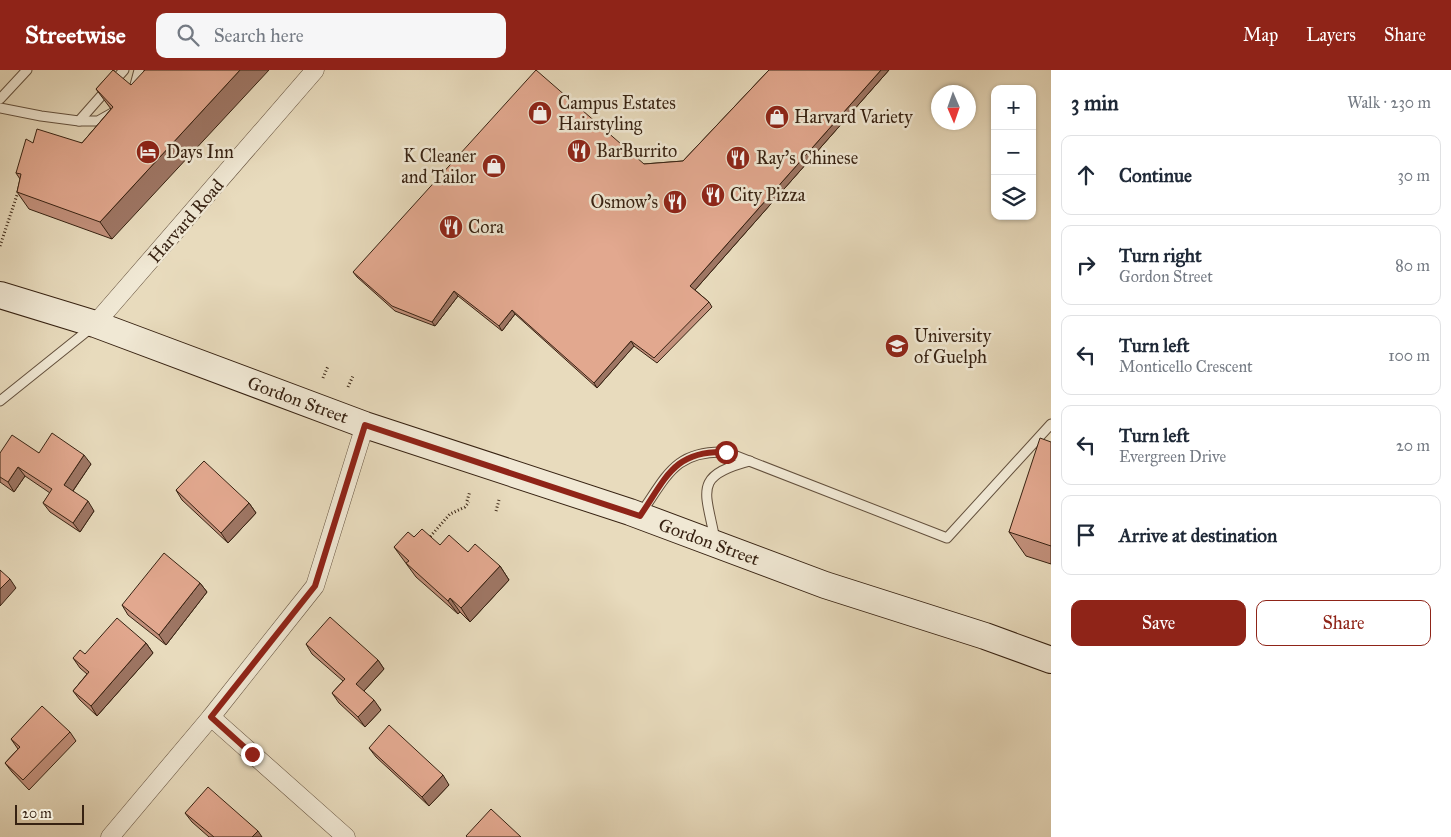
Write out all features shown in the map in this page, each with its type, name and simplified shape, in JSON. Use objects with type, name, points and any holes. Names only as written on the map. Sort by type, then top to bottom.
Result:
[{"type":"main road","name":"Gordon Street","points":[[0,295],[95,324],[365,425],[640,516],[825,586],[986,636],[1051,660]]},
{"type":"street","name":"Harvard Road","points":[[95,324],[315,70]]},
{"type":"street","points":[[110,837],[211,717],[315,586],[365,425]]},
{"type":"street","points":[[211,717],[346,837]]},
{"type":"lane","points":[[0,99],[27,70]]},
{"type":"lane","points":[[79,120],[124,70]]},
{"type":"lane","points":[[132,93],[139,70]]},
{"type":"lane","points":[[0,108],[41,116],[98,121],[114,112]]},
{"type":"lane","points":[[0,402],[95,324]]},
{"type":"lane","points":[[640,516],[668,474],[688,457],[706,451],[726,452],[947,538],[1051,424]]},
{"type":"lane","points":[[716,544],[706,490],[712,476],[726,467],[750,461]]},
{"type":"path","points":[[0,246],[20,185]]},
{"type":"path","points":[[323,378],[328,366]]},
{"type":"path","points":[[348,387],[353,376]]},
{"type":"path","points":[[423,545],[450,514],[465,507],[470,491]]},
{"type":"path","points":[[496,511],[500,500]]},
{"type":"building","name":"Days Inn","points":[[113,70],[131,85],[145,70],[240,70],[100,222],[17,192],[21,174],[16,173],[26,139],[33,143],[37,129],[82,143],[113,107],[96,89]]},
{"type":"building","points":[[536,70],[644,164],[683,161],[769,70],[881,70],[690,286],[709,302],[654,358],[631,341],[594,383],[512,310],[499,326],[454,291],[432,322],[392,306],[353,272]]},
{"type":"building","points":[[52,433],[84,455],[64,485],[88,501],[73,523],[43,503],[52,489],[18,467],[8,482],[0,477],[0,453],[12,435],[39,453]]},
{"type":"building","points":[[1040,438],[1051,442],[1051,546],[1009,532]]},
{"type":"building","points":[[204,461],[249,503],[221,533],[176,490]]},
{"type":"building","points":[[422,529],[440,545],[449,535],[468,552],[475,544],[500,566],[461,608],[450,598],[448,601],[406,563],[409,561],[394,547],[408,532],[414,537]]},
{"type":"building","points":[[164,553],[200,583],[159,635],[122,605]]},
{"type":"building","points":[[0,570],[10,579],[0,589]]},
{"type":"building","points":[[330,617],[378,660],[356,684],[374,700],[358,717],[332,693],[345,679],[306,644]]},
{"type":"building","points":[[117,618],[146,643],[91,706],[73,691],[89,672],[73,658],[80,650],[85,654]]},
{"type":"building","points":[[42,706],[70,732],[23,780],[5,763],[20,747],[11,739]]},
{"type":"building","points":[[389,725],[443,775],[422,797],[369,748]]},
{"type":"building","points":[[208,787],[258,831],[252,837],[214,837],[185,813]]},
{"type":"building","points":[[491,809],[521,837],[467,837]]},
{"type":"place","name":"Campus Estates Hairstyling","points":[[540,113]]},
{"type":"place","name":"Harvard Variety","points":[[777,117]]},
{"type":"place","name":"BarBurrito","points":[[579,151]]},
{"type":"place","name":"Days Inn","points":[[148,152]]},
{"type":"place","name":"Ray's Chinese","points":[[738,158]]},
{"type":"place","name":"K Cleaner and Tailor","points":[[494,166]]},
{"type":"place","name":"City Pizza","points":[[713,195]]},
{"type":"place","name":"Osmow's","points":[[675,202]]},
{"type":"place","name":"Cora","points":[[451,227]]},
{"type":"place","name":"University of Guelph","points":[[897,346]]},
{"type":"route","points":[[252,754],[211,717],[315,586],[365,425],[640,516],[676,465],[688,457],[706,451],[726,452]]}]
